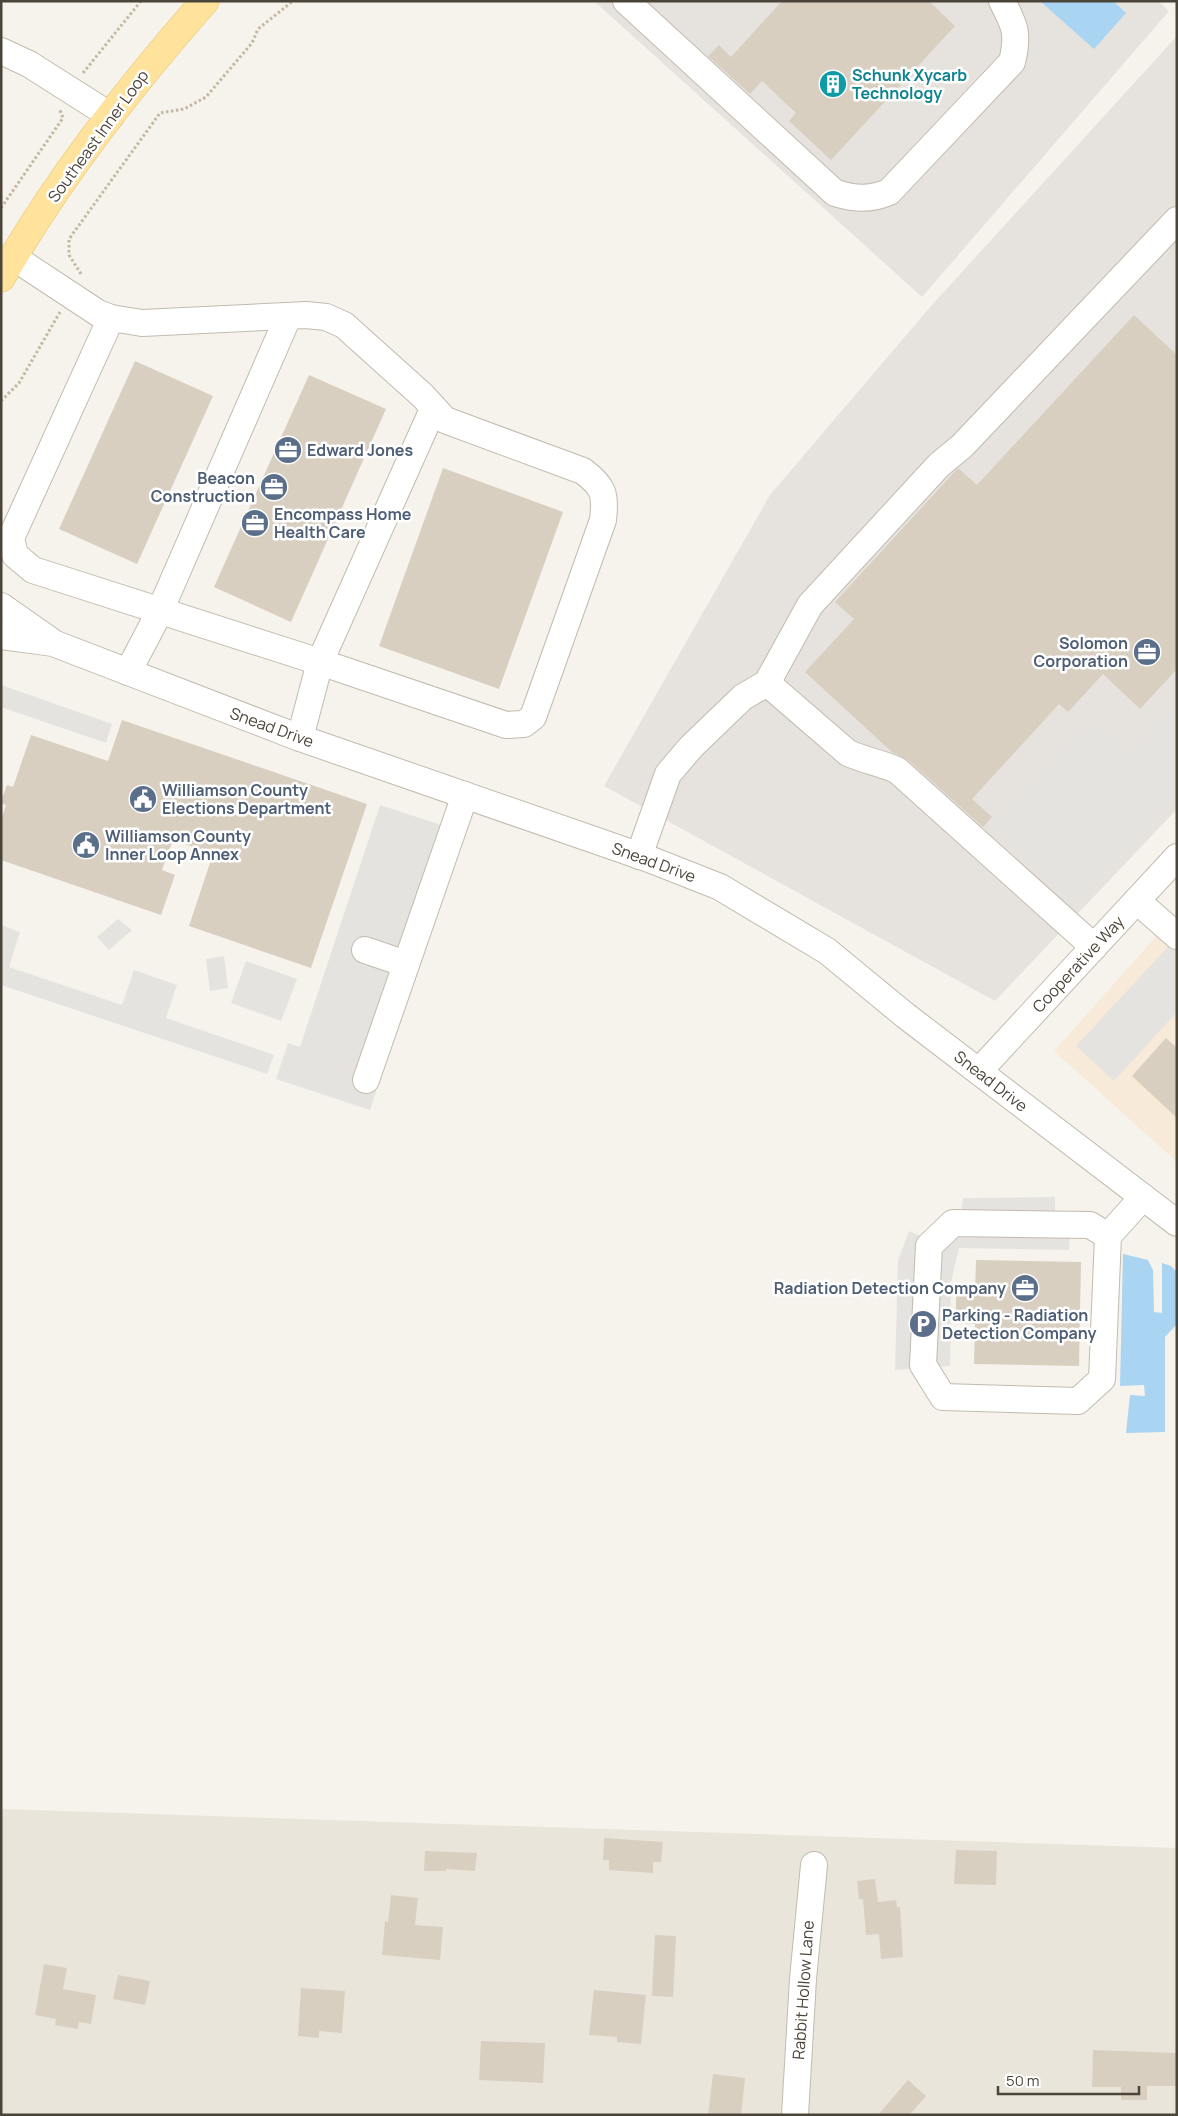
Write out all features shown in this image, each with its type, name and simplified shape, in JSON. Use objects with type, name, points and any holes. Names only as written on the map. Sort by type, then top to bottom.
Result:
[{"type":"main road","name":"Southeast Inner Loop","points":[[7,268],[78,160],[153,60],[204,1]]},
{"type":"street","points":[[626,1],[835,193],[854,198],[876,197],[889,192],[1012,62],[1016,45],[1015,25],[1002,1]]},
{"type":"street","points":[[1,50],[29,64],[111,116]]},
{"type":"street","points":[[639,856],[668,774],[691,747],[743,698],[767,683],[810,605],[939,465],[962,446],[1177,220]]},
{"type":"street","points":[[7,268],[98,313],[111,318],[142,324],[326,317],[344,325],[423,396],[445,420],[583,471],[597,481],[605,499],[603,520],[533,717],[524,724],[506,725],[320,662],[34,570],[15,556],[11,538],[111,318]]},
{"type":"street","points":[[128,672],[160,611],[288,317]]},
{"type":"street","points":[[300,738],[320,662],[433,409]]},
{"type":"street","name":"Snead Drive","points":[[1,606],[54,643],[128,672],[300,738],[639,856],[720,887],[827,951],[1177,1224]]},
{"type":"street","name":"Snead Drive","points":[[1,636],[54,643]]},
{"type":"street","points":[[767,683],[848,753],[862,759],[876,761],[897,770],[1094,947]]},
{"type":"street","points":[[366,1080],[465,795]]},
{"type":"street","name":"Cooperative Way","points":[[979,1071],[1177,858]]},
{"type":"street","points":[[1137,901],[1177,936]]},
{"type":"street","points":[[365,950],[406,964]]},
{"type":"street","points":[[1108,1236],[1090,1225],[953,1223],[929,1246],[923,1365],[943,1397],[1078,1401],[1102,1379],[1108,1236],[1143,1197]]},
{"type":"street","name":"Rabbit Hollow Lane","points":[[794,2115],[803,1979],[814,1865]]},
{"type":"path","points":[[82,75],[141,1]]},
{"type":"path","points":[[83,276],[69,255],[69,239],[160,113],[184,109],[206,97],[252,43],[258,29],[293,1]]},
{"type":"path","points":[[1,208],[63,118],[57,104]]},
{"type":"path","points":[[1,401],[19,383],[60,312]]},
{"type":"shaded area","points":[[594,1],[1158,1],[1169,11],[922,297]]},
{"type":"shaded area","points":[[1177,36],[1177,809],[995,1001],[604,786],[770,495],[931,306]]},
{"type":"shaded area","points":[[1,685],[112,724],[106,743],[1,707]]},
{"type":"shaded area","points":[[1177,707],[1177,790],[1073,901],[994,827],[1091,723],[1129,758]]},
{"type":"shaded area","points":[[380,805],[441,825],[357,1081],[377,1088],[370,1110],[276,1079],[288,1043],[300,1047]]},
{"type":"shaded area","points":[[1177,913],[1177,1162],[1054,1051]]},
{"type":"shaded area","points":[[118,919],[132,930],[109,950],[97,937]]},
{"type":"shaded area","points":[[1,925],[20,932],[9,967],[122,1005],[134,970],[177,985],[166,1018],[274,1055],[267,1074],[1,985]]},
{"type":"shaded area","points":[[1177,937],[1177,1012],[1114,1081],[1076,1046]]},
{"type":"shaded area","points":[[224,956],[228,988],[210,991],[206,959]]},
{"type":"shaded area","points":[[246,961],[297,979],[281,1021],[231,1003]]},
{"type":"shaded area","name":"Parking - Radiation Detection Company","points":[[1055,1197],[1055,1226],[1070,1226],[1069,1250],[959,1248],[951,1282],[950,1366],[895,1370],[898,1260],[909,1231],[923,1237],[961,1213],[963,1198]]},
{"type":"shaded area","points":[[1,1809],[1177,1848],[1177,2115],[1,2115]]},
{"type":"water","points":[[1040,1],[1113,1],[1126,13],[1094,49]]},
{"type":"water","points":[[1123,1254],[1148,1260],[1153,1270],[1154,1312],[1162,1313],[1162,1263],[1171,1266],[1177,1272],[1177,1324],[1165,1337],[1165,1432],[1126,1433],[1130,1395],[1145,1396],[1144,1385],[1120,1386]]},
{"type":"building","name":"Schunk Xycarb Technology","points":[[782,1],[929,1],[955,26],[831,160],[789,121],[796,113],[762,81],[750,94],[708,56],[719,45],[731,57]]},
{"type":"building","points":[[1134,315],[1177,355],[1177,669],[1140,709],[1103,674],[1068,712],[1059,704],[972,799],[992,817],[983,827],[907,759],[892,752],[805,672],[854,619],[835,602],[958,468],[977,485]]},
{"type":"building","points":[[135,361],[213,396],[137,564],[59,529]]},
{"type":"building","points":[[309,375],[386,409],[291,622],[214,587]]},
{"type":"building","points":[[443,468],[563,512],[499,689],[379,646]]},
{"type":"building","name":"Williamson County Inner Loop Annex","points":[[122,720],[367,804],[311,968],[189,926],[213,854],[173,840],[162,870],[175,875],[161,915],[1,860],[1,820],[6,805],[1,803],[1,801],[7,785],[13,787],[31,735],[108,761]]},
{"type":"building","points":[[1166,1038],[1177,1048],[1177,1118],[1132,1076]]},
{"type":"building","points":[[976,1260],[1081,1262],[1079,1366],[974,1364],[975,1324],[956,1323],[956,1292],[975,1292]]},
{"type":"building","points":[[604,1838],[663,1842],[661,1862],[653,1862],[653,1873],[609,1870],[609,1860],[603,1860]]},
{"type":"building","points":[[956,1850],[997,1851],[996,1885],[954,1884]]},
{"type":"building","points":[[425,1851],[477,1853],[475,1871],[446,1869],[446,1871],[424,1871]]},
{"type":"building","points":[[875,1879],[878,1902],[896,1900],[897,1907],[900,1907],[903,1957],[881,1959],[879,1934],[866,1935],[863,1899],[859,1899],[857,1881]]},
{"type":"building","points":[[391,1895],[418,1898],[415,1925],[443,1927],[440,1960],[382,1955],[385,1921],[388,1922]]},
{"type":"building","points":[[655,1935],[676,1936],[673,1997],[652,1996]]},
{"type":"building","points":[[44,1964],[67,1968],[63,1989],[96,1995],[91,2024],[79,2022],[78,2029],[55,2025],[56,2019],[35,2015]]},
{"type":"building","points":[[118,1975],[150,1981],[145,2005],[113,1999]]},
{"type":"building","points":[[301,1988],[345,1991],[342,2033],[319,2031],[319,2038],[298,2036]]},
{"type":"building","points":[[594,1990],[646,1995],[641,2044],[617,2042],[617,2037],[589,2035]]},
{"type":"building","points":[[481,2041],[545,2043],[543,2083],[479,2080]]},
{"type":"building","points":[[1093,2050],[1177,2053],[1177,2086],[1147,2086],[1147,2100],[1121,2100],[1121,2087],[1092,2087]]},
{"type":"building","points":[[713,2074],[745,2078],[741,2115],[708,2115]]},
{"type":"building","points":[[908,2080],[926,2096],[909,2115],[878,2115]]},
{"type":"place","name":"Schunk Xycarb Technology","points":[[833,84]]},
{"type":"place","name":"Edward Jones","points":[[288,450]]},
{"type":"place","name":"Beacon Construction","points":[[274,487]]},
{"type":"place","name":"Encompass Home Health Care","points":[[255,523]]},
{"type":"place","name":"Solomon Corporation","points":[[1147,652]]},
{"type":"place","name":"Williamson County Elections Department","points":[[143,799]]},
{"type":"place","name":"Williamson County Inner Loop Annex","points":[[86,845]]},
{"type":"place","name":"Radiation Detection Company","points":[[1025,1288]]},
{"type":"place","name":"Parking - Radiation Detection Company","points":[[923,1324]]}]
